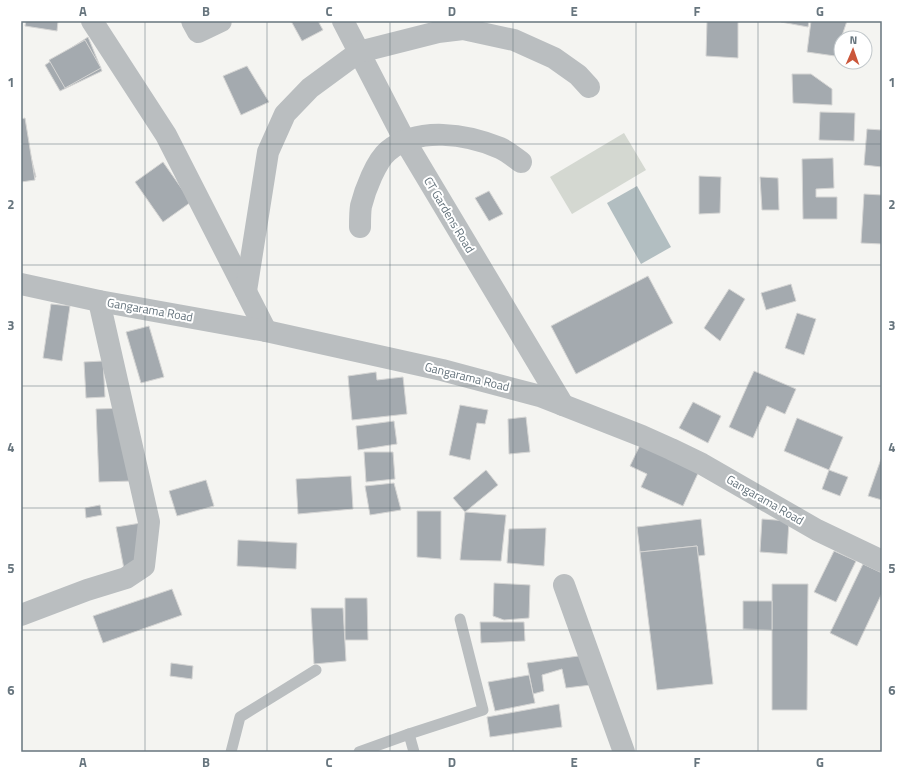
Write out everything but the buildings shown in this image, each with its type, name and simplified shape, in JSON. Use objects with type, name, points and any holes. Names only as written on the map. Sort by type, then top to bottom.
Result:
[{"type":"street","points":[[92,21],[166,135],[266,330]]},
{"type":"street","points":[[192,21],[198,32],[221,21]]},
{"type":"street","name":"CT Gardens Road","points":[[343,21],[405,141],[563,405]]},
{"type":"street","points":[[246,291],[268,152],[286,114],[310,88],[359,52],[438,32],[463,29],[514,40],[554,58],[578,75],[589,87]]},
{"type":"street","points":[[360,227],[361,206],[368,186],[379,163],[388,152],[405,141],[421,136],[448,135],[469,138],[501,148],[521,162]]},
{"type":"street","name":"Gangarama Road","points":[[21,284],[98,301],[266,330],[442,370],[540,396],[671,449],[702,464],[817,530],[882,561]]},
{"type":"street","points":[[21,616],[87,590],[126,578],[144,566],[149,522],[98,301]]},
{"type":"street","points":[[564,585],[624,752]]},
{"type":"lane","points":[[359,752],[483,710],[460,619]]},
{"type":"lane","points":[[231,752],[240,716],[316,670]]},
{"type":"lane","points":[[409,734],[414,752]]},
{"type":"shaded area","points":[[624,133],[646,170],[572,214],[550,177]]},
{"type":"shaded area","points":[[637,186],[671,247],[641,264],[607,203]]}]
